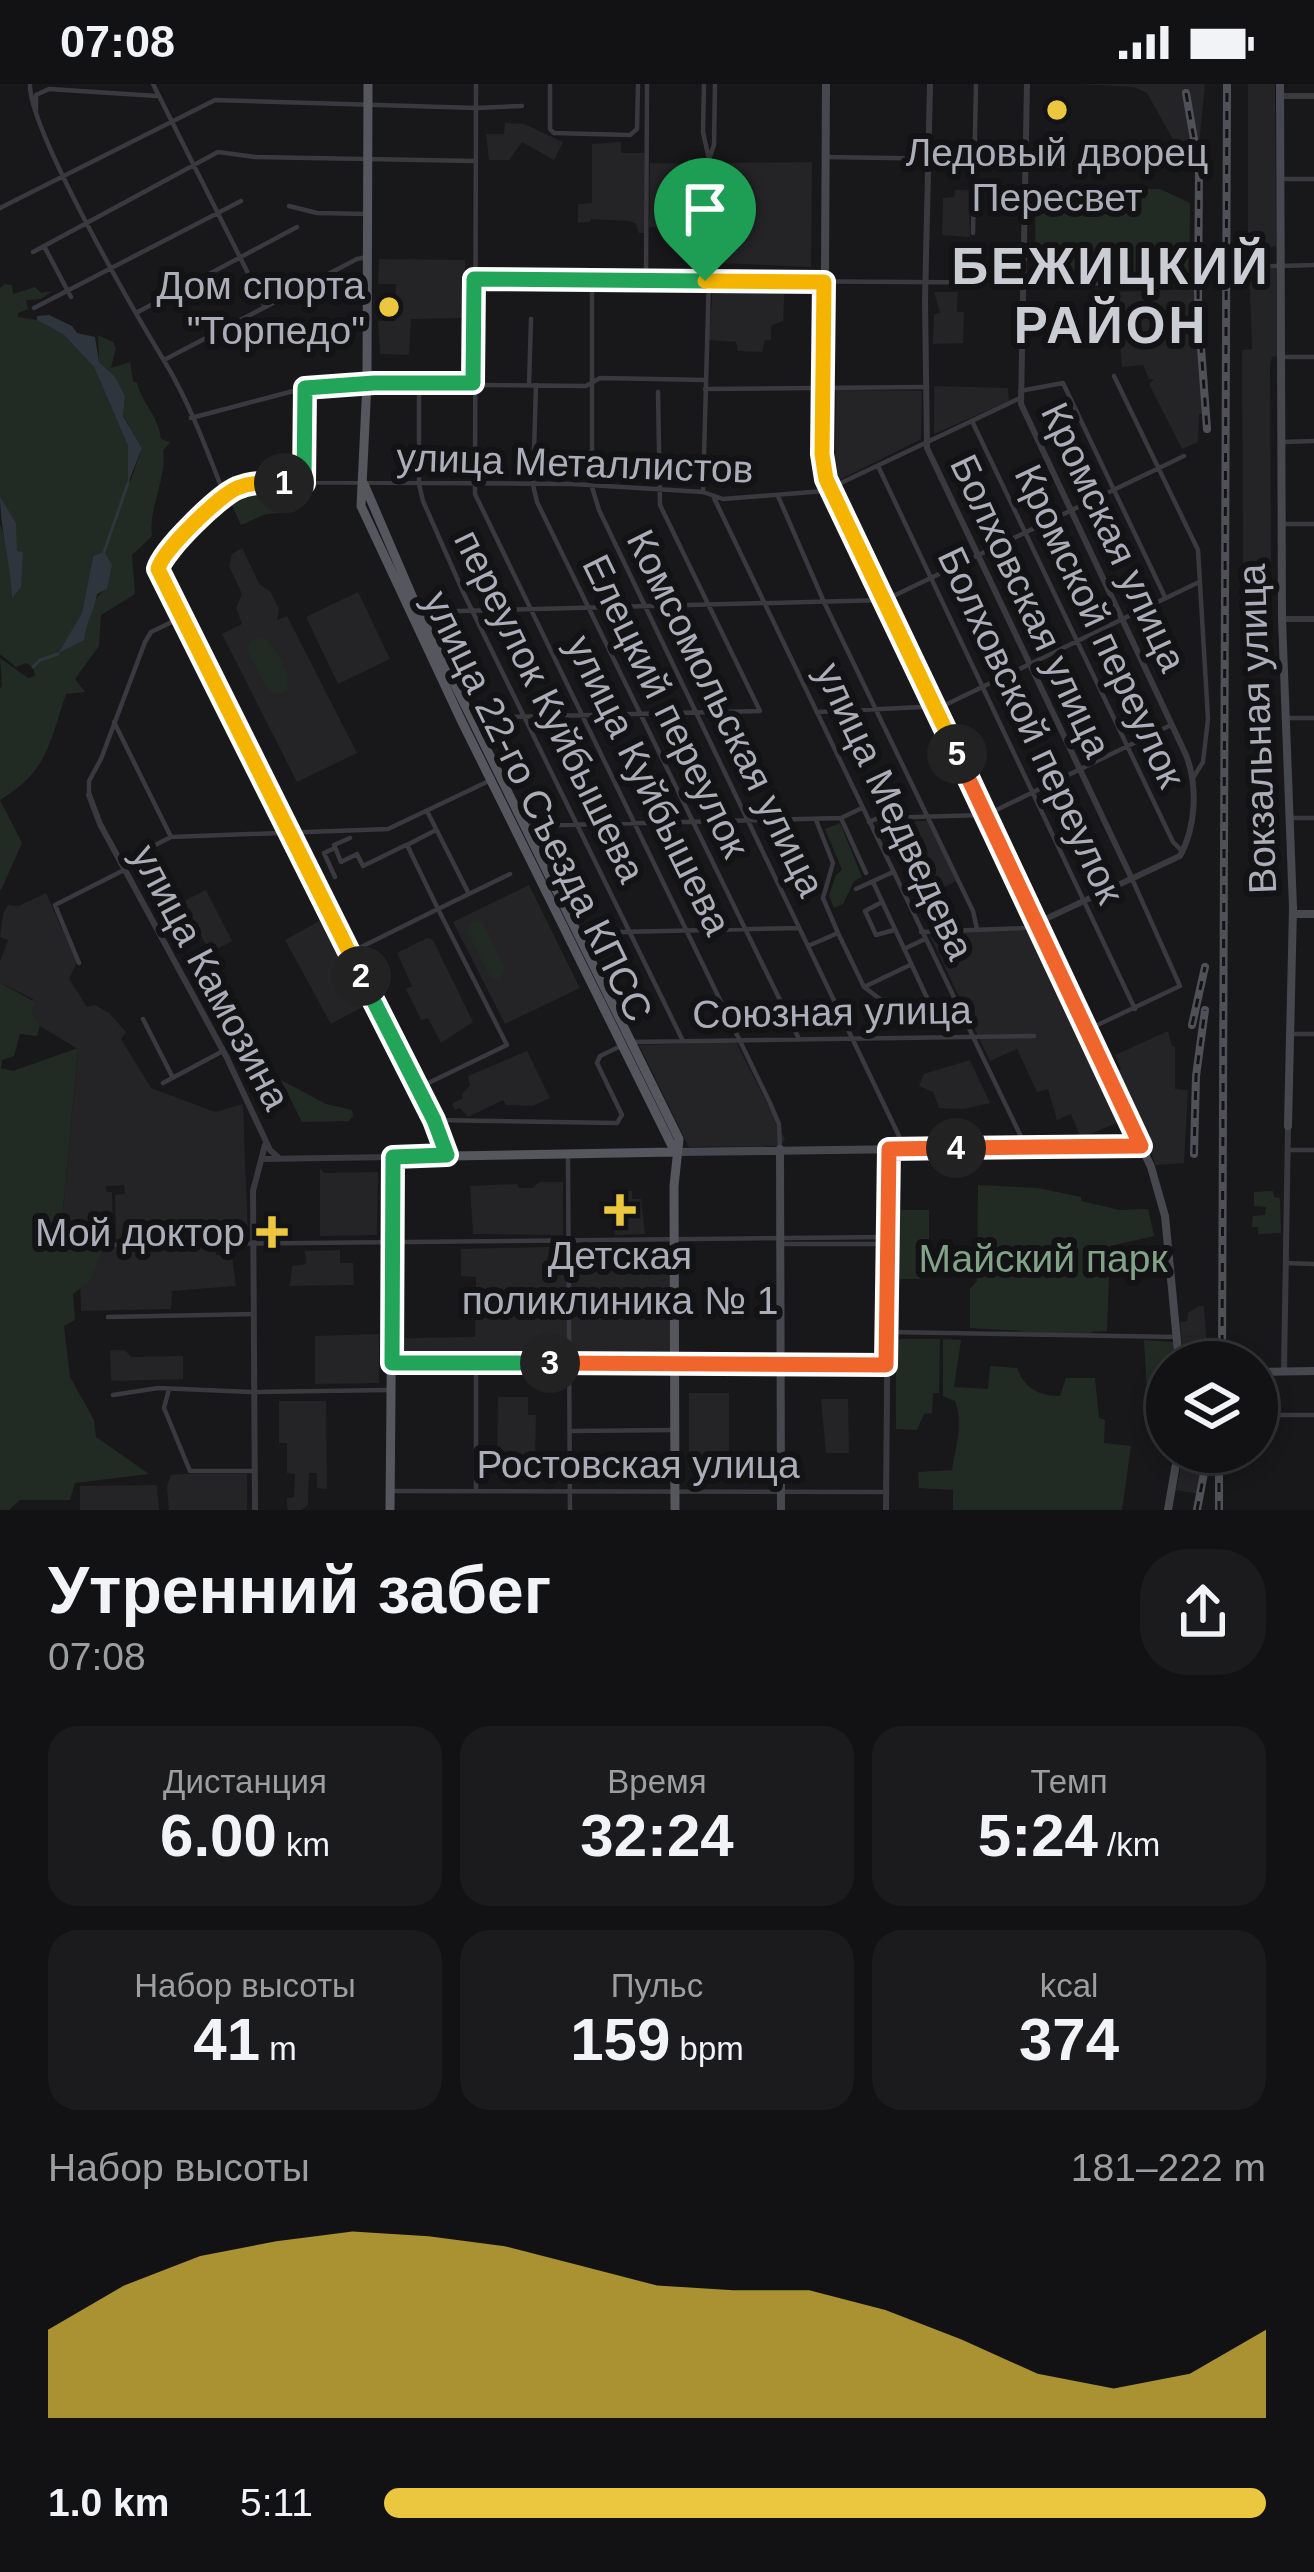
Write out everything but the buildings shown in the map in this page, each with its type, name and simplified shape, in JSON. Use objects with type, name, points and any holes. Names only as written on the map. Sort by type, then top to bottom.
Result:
[{"type":"main road","name":"улица 22-го Съезда КПСС","points":[[368,84],[367,383],[361,506],[577,933],[627,1044]]},
{"type":"main road","points":[[826,84],[823,466],[1141,1146],[1165,1216],[1178,1341]]},
{"type":"main road","name":"Вокзальная улица","points":[[1280,84],[1282,619],[1293,914],[1288,1126]]},
{"type":"main road","name":"улица 22-го Съезда КПСС","points":[[364,484],[491,780],[679,1139],[675,1152],[676,1510]]},
{"type":"main road","points":[[1293,914],[1314,914]]},
{"type":"main road","points":[[1118,1146],[1126,1135],[1128,1118]]},
{"type":"main road","points":[[390,1510],[393,1157],[1141,1146]]},
{"type":"main road","name":"улица Куйбышева","points":[[780,1149],[781,1510]]},
{"type":"main road","points":[[1278,1372],[1314,1371]]},
{"type":"main road","points":[[1168,1510],[1174,1473]]},
{"type":"street","points":[[29,84],[29,100],[64,176],[164,359],[225,494],[161,558],[162,582],[434,1120],[447,1155]]},
{"type":"street","points":[[153,84],[265,307]]},
{"type":"street","name":"улица Куйбышева","points":[[476,84],[473,484],[480,508],[779,1124],[780,1149]]},
{"type":"street","points":[[550,84],[550,129],[554,133],[633,135],[638,84]]},
{"type":"street","points":[[646,84],[646,274]]},
{"type":"street","points":[[704,84],[703,132],[709,160],[704,492]]},
{"type":"street","points":[[709,160],[714,145],[715,84]]},
{"type":"street","name":"Болховская улица","points":[[930,84],[926,442],[1180,986],[1135,1009]]},
{"type":"street","points":[[973,233],[976,84]]},
{"type":"street","name":"Кромская улица","points":[[1028,84],[1020,395],[1193,778],[1191,825],[1181,855]]},
{"type":"street","points":[[37,117],[37,95],[49,89],[159,97]]},
{"type":"street","points":[[1280,96],[1314,96]]},
{"type":"street","points":[[0,208],[221,99],[522,106]]},
{"type":"street","points":[[33,252],[222,151],[255,157],[476,161]]},
{"type":"street","points":[[825,157],[1028,160]]},
{"type":"street","points":[[1281,179],[1314,179]]},
{"type":"street","points":[[34,308],[70,294],[241,201]]},
{"type":"street","points":[[289,206],[317,213],[367,214]]},
{"type":"street","points":[[136,313],[297,227]]},
{"type":"street","points":[[44,246],[70,294]]},
{"type":"street","points":[[164,359],[368,257]]},
{"type":"street","points":[[1242,267],[1314,265]]},
{"type":"street","points":[[474,276],[1193,284]]},
{"type":"street","points":[[592,277],[709,278]]},
{"type":"street","name":"Комсомольская улица","points":[[592,277],[592,487],[644,606],[854,1038],[901,1148]]},
{"type":"street","name":"Елецкий переулок","points":[[531,320],[537,502],[799,1040]]},
{"type":"street","points":[[1281,357],[1314,357]]},
{"type":"street","points":[[1114,376],[1198,550],[1208,719],[1203,762],[1193,778]]},
{"type":"street","points":[[191,418],[305,388],[367,383],[591,385],[600,378],[706,380]]},
{"type":"street","name":"переулок Куйбышева","points":[[419,382],[423,501],[683,1042]]},
{"type":"street","name":"улица Металлистов","points":[[225,494],[254,483],[304,483],[533,484],[704,492],[713,498],[778,496],[830,489],[1020,395],[1063,382],[1114,487]]},
{"type":"street","points":[[706,389],[926,387]]},
{"type":"street","points":[[304,483],[305,388]]},
{"type":"street","points":[[467,720],[760,711],[660,505],[658,392]]},
{"type":"street","name":"Кромской переулок","points":[[972,421],[1181,855]]},
{"type":"street","points":[[1281,442],[1314,441]]},
{"type":"street","points":[[419,612],[885,600],[1184,456]]},
{"type":"street","name":"Болховской переулок","points":[[878,465],[1135,1009]]},
{"type":"street","points":[[1114,487],[1165,597]]},
{"type":"street","points":[[778,496],[977,928]]},
{"type":"street","name":"улица Медведева","points":[[713,498],[1026,1148]]},
{"type":"street","points":[[1282,524],[1314,524]]},
{"type":"street","points":[[818,712],[936,708],[1197,583]]},
{"type":"street","name":"улица Камозина","points":[[180,618],[151,632],[145,642],[89,781],[89,795],[266,1141],[254,1178],[255,1510]]},
{"type":"street","points":[[1282,619],[1314,620]]},
{"type":"street","points":[[1285,718],[1314,718]]},
{"type":"street","points":[[114,722],[171,836]]},
{"type":"street","points":[[869,822],[986,814],[1171,725]]},
{"type":"street","points":[[79,963],[55,905],[171,836],[350,834],[388,829],[491,780]]},
{"type":"street","points":[[524,826],[841,818],[862,808]]},
{"type":"street","points":[[427,812],[469,894]]},
{"type":"street","points":[[815,818],[833,863],[823,898],[864,987],[880,999],[885,1010],[899,1003],[929,1002],[873,882]]},
{"type":"street","points":[[841,818],[866,873]]},
{"type":"street","points":[[1288,818],[1314,818]]},
{"type":"street","points":[[350,834],[363,866],[436,830]]},
{"type":"street","points":[[350,834],[335,848],[341,862],[357,854]]},
{"type":"street","points":[[406,845],[507,1045],[418,1088]]},
{"type":"street","points":[[335,848],[324,853],[335,877]]},
{"type":"street","points":[[904,950],[923,936],[977,928],[1027,928],[1181,855]]},
{"type":"street","points":[[856,890],[892,872]]},
{"type":"street","points":[[349,953],[510,874]]},
{"type":"street","points":[[882,902],[865,911],[870,923],[880,936],[895,930]]},
{"type":"street","points":[[577,933],[799,928]]},
{"type":"street","points":[[808,946],[838,933]]},
{"type":"street","points":[[362,947],[369,962]]},
{"type":"street","points":[[864,987],[911,964]]},
{"type":"street","points":[[1089,1029],[1135,1009]]},
{"type":"street","points":[[143,1019],[173,1078]]},
{"type":"street","points":[[1290,1034],[1314,1034]]},
{"type":"street","name":"Союзная улица","points":[[627,1044],[1034,1036]]},
{"type":"street","points":[[434,1120],[617,1123],[622,1115],[597,1063],[600,1056],[627,1044]]},
{"type":"street","points":[[163,1083],[223,1051]]},
{"type":"street","name":"Вокзальная улица","points":[[1284,1372],[1288,1126]]},
{"type":"street","points":[[266,1141],[279,1158]]},
{"type":"street","points":[[886,1510],[889,1149]]},
{"type":"street","points":[[1287,1150],[1314,1150]]},
{"type":"street","points":[[568,1153],[570,1510]]},
{"type":"street","points":[[262,1159],[393,1157]]},
{"type":"street","points":[[109,1245],[784,1237],[887,1240]]},
{"type":"street","points":[[1285,1263],[1314,1264]]},
{"type":"street","points":[[108,1317],[254,1314]]},
{"type":"street","points":[[886,1332],[1178,1337]]},
{"type":"street","points":[[392,1363],[886,1365]]},
{"type":"street","points":[[476,1363],[476,1490]]},
{"type":"street","points":[[169,1389],[164,1408],[190,1472],[255,1471]]},
{"type":"street","points":[[112,1395],[169,1389],[391,1390]]},
{"type":"street","points":[[1278,1415],[1314,1415]]},
{"type":"street","points":[[570,1431],[675,1430]]},
{"type":"street","name":"Ростовская улица","points":[[390,1491],[886,1492]]},
{"type":"shaded area","points":[[1078,84],[1205,84],[1199,145],[1180,152],[1147,93],[1134,87]]},
{"type":"shaded area","points":[[1248,84],[1275,84],[1276,246],[1266,249],[1267,264],[1248,262]]},
{"type":"shaded area","points":[[505,123],[524,124],[563,142],[554,160],[522,142],[509,160],[489,160],[486,134],[504,134]]},
{"type":"shaded area","points":[[621,142],[621,153],[644,153],[645,233],[629,221],[578,223],[578,204],[592,203],[592,144]]},
{"type":"shaded area","points":[[812,162],[811,267],[719,263],[716,163]]},
{"type":"shaded area","points":[[650,163],[701,164],[701,219],[691,219],[689,227],[649,227]]},
{"type":"shaded area","points":[[955,190],[969,190],[970,237],[942,235],[943,198],[954,197]]},
{"type":"shaded area","points":[[379,259],[465,260],[465,318],[411,319],[409,355],[380,354],[378,321],[395,321],[396,284],[378,284]]},
{"type":"shaded area","points":[[1249,269],[1276,269],[1277,356],[1270,364],[1271,565],[1243,564],[1242,350],[1252,349]]},
{"type":"shaded area","points":[[785,283],[783,321],[771,326],[771,340],[765,340],[762,352],[738,351],[736,342],[709,340],[713,284]]},
{"type":"shaded area","points":[[1195,289],[1204,413],[1199,414],[1198,442],[1182,449],[1149,384],[1154,379],[1149,379],[1143,365],[1122,367],[1116,292]]},
{"type":"shaded area","points":[[934,292],[958,292],[957,312],[964,312],[963,343],[933,344],[934,314],[940,313]]},
{"type":"shaded area","points":[[49,315],[77,333],[95,337],[99,362],[125,396],[123,416],[142,448],[128,483],[128,446],[94,367],[64,335],[37,320],[37,316]]},
{"type":"shaded area","points":[[934,386],[1008,388],[1009,401],[934,434]]},
{"type":"shaded area","points":[[836,390],[922,391],[921,439],[839,480],[835,475]]},
{"type":"shaded area","points":[[0,496],[16,523],[17,551],[23,552],[21,587],[12,598],[2,522]]},
{"type":"shaded area","points":[[242,548],[260,585],[270,591],[279,609],[277,620],[287,616],[357,753],[297,782],[222,634],[242,624],[236,608],[242,594],[229,566],[232,554]]},
{"type":"shaded area","points":[[104,552],[112,565],[107,589],[97,594],[84,640],[58,654],[82,613],[93,556]]},
{"type":"shaded area","points":[[358,592],[390,659],[338,684],[306,617]]},
{"type":"shaded area","points":[[889,821],[929,821],[956,881],[938,890],[951,922],[931,924],[885,827]]},
{"type":"shaded area","points":[[529,885],[580,988],[505,1024],[453,922]]},
{"type":"shaded area","points":[[206,890],[232,941],[210,953],[184,901]]},
{"type":"shaded area","points":[[46,893],[77,962],[69,979],[87,1007],[95,1005],[109,1013],[126,1032],[121,1039],[151,1088],[215,1112],[243,1104],[248,1238],[116,1239],[115,1195],[125,1194],[124,1185],[106,1186],[106,1192],[112,1192],[113,1235],[77,1235],[62,1221],[78,1049],[40,1026],[32,1011],[33,999],[0,983],[0,962],[8,940],[0,937],[3,914],[8,905],[19,906]]},
{"type":"shaded area","points":[[323,919],[366,1005],[331,1024],[285,940]]},
{"type":"shaded area","points":[[934,931],[1029,931],[1119,1122],[1081,1138],[1071,1114],[1057,1120],[1048,1089],[1037,1092],[1017,1049],[990,1061],[931,938]]},
{"type":"shaded area","points":[[427,938],[433,940],[473,1022],[441,1043],[428,1018],[421,1020],[406,989],[412,986],[397,953]]},
{"type":"shaded area","points":[[1168,1031],[1175,1047],[1175,1089],[1188,1090],[1184,1163],[1155,1165],[1115,1055]]},
{"type":"shaded area","points":[[736,1042],[785,1139],[781,1146],[689,1147],[639,1045]]},
{"type":"shaded area","points":[[527,1051],[550,1098],[533,1106],[506,1105],[503,1100],[468,1117],[460,1108],[455,1110],[452,1104],[470,1086],[468,1076]]},
{"type":"shaded area","points":[[970,1060],[990,1103],[939,1108],[933,1092],[919,1086],[924,1074]]},
{"type":"shaded area","points":[[320,1168],[324,1173],[378,1172],[377,1235],[320,1236]]},
{"type":"shaded area","points":[[539,1182],[563,1182],[563,1235],[473,1234],[470,1186],[533,1188]]},
{"type":"shaded area","points":[[611,1191],[632,1191],[632,1199],[641,1199],[645,1234],[615,1235]]},
{"type":"shaded area","points":[[670,1244],[670,1361],[403,1360],[403,1338],[475,1337],[476,1277],[461,1276],[461,1249]]},
{"type":"shaded area","points":[[216,1246],[216,1255],[232,1255],[236,1286],[172,1291],[171,1309],[81,1311],[84,1263],[109,1247]]},
{"type":"shaded area","points":[[340,1250],[340,1263],[353,1263],[354,1285],[290,1286],[292,1266],[306,1264],[305,1251]]},
{"type":"shaded area","points":[[1204,1306],[1206,1341],[1181,1341],[1180,1322],[1187,1321],[1188,1313]]},
{"type":"shaded area","points":[[379,1334],[379,1383],[315,1384],[315,1336]]},
{"type":"shaded area","points":[[110,1350],[125,1350],[131,1357],[183,1356],[183,1379],[111,1381]]},
{"type":"shaded area","points":[[689,1393],[729,1393],[729,1461],[689,1461]]},
{"type":"shaded area","points":[[498,1397],[528,1397],[528,1415],[536,1415],[535,1456],[508,1455],[507,1463],[497,1463]]},
{"type":"shaded area","points":[[821,1399],[848,1399],[849,1453],[826,1453]]},
{"type":"shaded area","points":[[279,1401],[326,1401],[327,1489],[317,1488],[317,1473],[309,1473],[308,1505],[301,1510],[287,1506],[287,1498],[294,1497],[295,1474],[287,1473],[287,1443],[279,1443]]},
{"type":"shaded area","points":[[1180,1473],[1202,1473],[1200,1494],[1176,1490]]},
{"type":"shaded area","points":[[247,1474],[247,1510],[169,1510],[167,1486],[171,1475]]},
{"type":"shaded area","points":[[157,1485],[159,1510],[80,1510],[80,1486]]},
{"type":"green space","points":[[1160,189],[1190,203],[1189,280],[1036,279],[1035,213],[1060,190]]},
{"type":"green space","points":[[5,284],[12,285],[13,294],[35,287],[41,293],[52,291],[41,299],[26,300],[28,309],[18,317],[37,320],[64,335],[94,367],[128,446],[130,482],[142,448],[123,415],[125,396],[99,362],[98,335],[116,348],[111,368],[130,362],[133,381],[161,439],[170,442],[163,451],[152,536],[132,555],[135,594],[101,615],[99,646],[75,679],[85,692],[66,694],[45,755],[0,800],[0,658],[28,678],[35,676],[33,667],[26,663],[16,667],[0,654],[0,524],[10,553],[12,597],[16,523],[0,496],[0,288]],"holes":[[[93,556],[99,556],[109,570],[107,589],[90,611],[83,640],[59,654],[82,613]]]},
{"type":"green space","points":[[253,488],[294,488],[295,512],[266,514],[241,525],[229,499]]},
{"type":"green space","points":[[260,637],[285,668],[287,690],[280,694],[269,692],[247,650]]},
{"type":"green space","points":[[0,800],[22,843],[0,890]]},
{"type":"green space","points":[[840,823],[862,877],[854,881],[843,904],[834,908],[829,896],[842,870],[825,829]]},
{"type":"green space","points":[[473,921],[482,923],[505,969],[501,980],[491,978],[467,930]]},
{"type":"green space","points":[[0,983],[35,1002],[32,1011],[40,1026],[37,1036],[20,1034],[14,1056],[2,1060],[1,1068],[13,1071],[78,1048],[62,1221],[77,1235],[108,1235],[90,1281],[73,1294],[75,1320],[64,1326],[70,1377],[94,1420],[96,1437],[149,1474],[75,1483],[70,1500],[20,1500],[9,1510],[0,1510]]},
{"type":"green space","points":[[281,1080],[326,1104],[352,1110],[353,1116],[349,1121],[302,1122]]},
{"type":"green space","name":"Майский парк","points":[[978,1185],[1038,1188],[1120,1210],[1148,1209],[1154,1236],[1110,1246],[1107,1331],[1087,1332],[1104,1334],[976,1332],[1024,1331],[970,1328],[970,1289],[977,1281]]},
{"type":"green space","points":[[1273,1191],[1280,1198],[1281,1233],[1258,1234],[1258,1227],[1252,1227],[1253,1216],[1265,1215],[1266,1207],[1254,1206],[1254,1192]]},
{"type":"green space","points":[[899,1210],[929,1210],[929,1272],[920,1272],[920,1279],[898,1279]]},
{"type":"green space","points":[[940,1339],[939,1393],[933,1393],[932,1413],[924,1414],[917,1430],[896,1429],[896,1342]]},
{"type":"green space","points":[[943,1339],[961,1340],[954,1387],[988,1389],[990,1366],[1017,1368],[1028,1386],[1052,1396],[1060,1396],[1066,1378],[1095,1378],[1099,1418],[1105,1420],[1104,1443],[1131,1446],[1122,1510],[953,1510],[953,1490],[919,1488],[918,1472],[952,1470],[957,1445],[958,1410],[955,1401],[943,1396]]},
{"type":"waterway","points":[[104,552],[128,483]]},
{"type":"waterway","points":[[33,667],[58,654]]},
{"type":"railway","points":[[1222,1341],[1227,84]]},
{"type":"railway","points":[[1186,93],[1199,168],[1198,306],[1207,429]]},
{"type":"railway","points":[[1192,1025],[1205,967]]},
{"type":"railway","points":[[1194,1154],[1196,1076],[1205,1010]]},
{"type":"railway","points":[[1197,1510],[1204,1473]]},
{"type":"railway","points":[[1219,1473],[1219,1510]]},
{"type":"place","name":"Ледовый дворец Пересвет","points":[[1057,110]]},
{"type":"place","name":"Дом спорта \"Торпедо\"","points":[[389,307]]},
{"type":"place","name":"Детская поликлиника № 1","points":[[620,1210]]},
{"type":"place","name":"Мой доктор","points":[[272,1232]]},
{"type":"district","name":"БЕЖИЦКИЙ РАЙОН","points":[[1111,295]]},
{"type":"route","points":[[474,279],[705,281],[824,282],[822,454],[826,479],[1141,1146],[889,1149],[886,1365],[392,1363],[393,1157],[447,1155],[445,1145],[162,582],[159,563],[176,540],[227,493],[254,483],[304,483],[305,388],[473,383],[474,279]]}]
